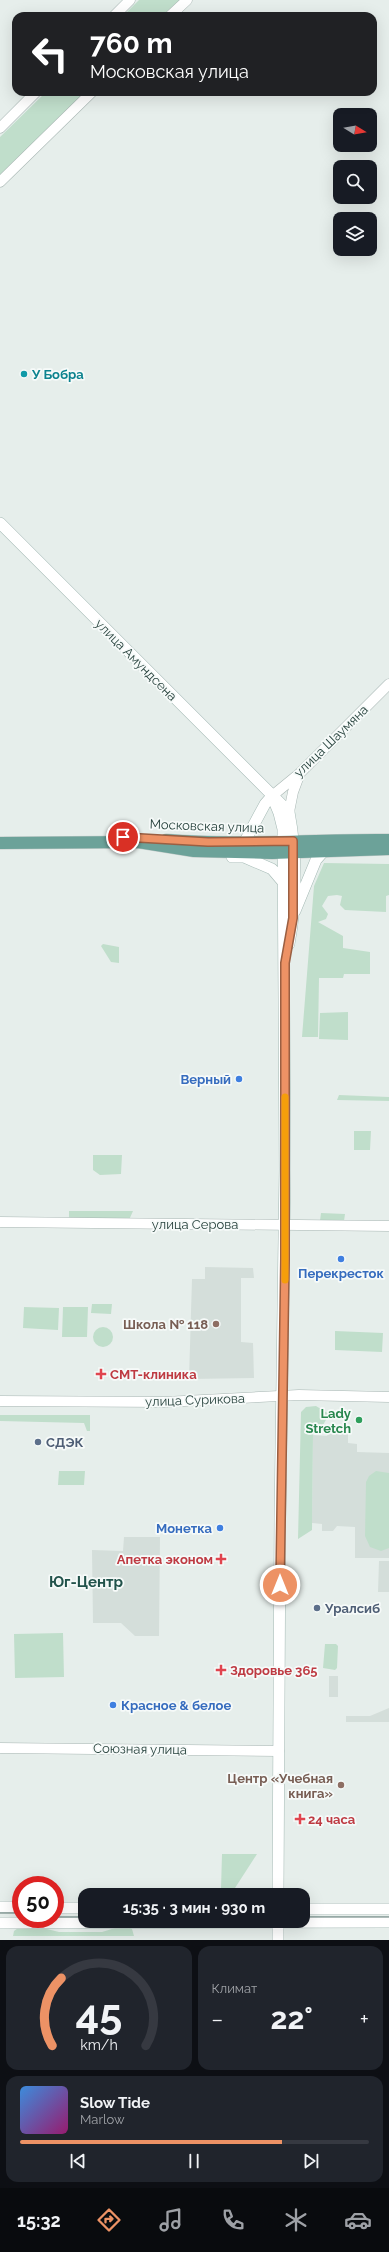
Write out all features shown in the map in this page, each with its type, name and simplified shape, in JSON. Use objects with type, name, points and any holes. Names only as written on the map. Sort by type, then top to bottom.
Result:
[{"type":"main road","name":"улица Амундсена","points":[[0,523],[289,812]]},
{"type":"main road","points":[[244,843],[265,804],[272,796],[288,847],[283,882],[285,963],[284,1225],[278,1888]]},
{"type":"main road","points":[[289,812],[288,847],[293,918]]},
{"type":"main road","name":"Московская улица","points":[[0,835],[101,836],[244,843],[324,852],[389,849]]},
{"type":"main road","name":"Московская улица","points":[[0,843],[138,842],[194,851],[288,847],[389,840]]},
{"type":"main road","points":[[194,851],[204,856],[244,858],[276,870],[283,882]]},
{"type":"main road","points":[[285,963],[293,918],[316,860],[324,852]]},
{"type":"main road","points":[[0,1907],[12,1907]]},
{"type":"main road","points":[[64,1908],[78,1908]]},
{"type":"main road","points":[[310,1909],[389,1909]]},
{"type":"main road","points":[[310,1922],[389,1922]]},
{"type":"main road","points":[[0,1923],[78,1923]]},
{"type":"main road","points":[[278,1928],[278,1940]]},
{"type":"street","points":[[118,12],[130,0]]},
{"type":"street","points":[[174,12],[187,0]]},
{"type":"street","points":[[0,128],[32,96]]},
{"type":"street","points":[[0,182],[88,96]]},
{"type":"street","name":"улица Шаумяна","points":[[272,796],[300,773],[389,684]]},
{"type":"street","points":[[289,812],[293,792],[300,773]]},
{"type":"street","name":"улица Серова","points":[[0,1222],[389,1226]]},
{"type":"street","name":"улица Сурикова","points":[[0,1401],[165,1402],[299,1395],[389,1397]]},
{"type":"street","name":"Союзная улица","points":[[0,1748],[279,1751]]},
{"type":"shaded area","name":"Школа № 118","points":[[205,1267],[253,1268],[254,1278],[241,1278],[241,1342],[253,1343],[254,1378],[189,1379],[192,1279],[205,1279]]},
{"type":"shaded area","points":[[330,1430],[348,1430],[348,1443],[357,1444],[357,1452],[389,1453],[389,1558],[355,1558],[355,1527],[337,1526],[333,1531],[322,1531],[322,1524],[312,1523],[313,1435],[327,1436]]},
{"type":"shaded area","points":[[124,1537],[160,1537],[159,1636],[135,1636],[121,1623],[93,1623],[92,1550],[123,1551]]},
{"type":"shaded area","points":[[379,1561],[389,1561],[389,1592],[378,1592]]},
{"type":"shaded area","points":[[329,1676],[338,1676],[338,1697],[329,1697]]},
{"type":"shaded area","points":[[389,1708],[389,1722],[346,1722],[346,1716],[370,1716]]},
{"type":"green space","points":[[139,0],[180,0],[168,12],[127,12]]},
{"type":"green space","points":[[42,96],[83,96],[0,177],[0,137]]},
{"type":"green space","points":[[324,863],[389,864],[389,895],[386,896],[386,912],[345,910],[340,905],[342,896],[328,896],[322,906],[328,914],[326,919],[318,922],[343,936],[343,948],[370,952],[370,974],[344,974],[343,978],[319,978],[318,1037],[302,1037],[314,886]]},
{"type":"green space","points":[[103,944],[119,947],[119,963],[111,962],[101,946]]},
{"type":"green space","points":[[348,1012],[348,1040],[319,1039],[320,1013]]},
{"type":"green space","points":[[339,1095],[389,1097],[389,1101],[337,1100]]},
{"type":"green space","points":[[354,1131],[371,1131],[370,1150],[354,1150]]},
{"type":"green space","points":[[93,1155],[122,1155],[121,1174],[100,1175],[93,1170]]},
{"type":"green space","points":[[69,1211],[133,1211],[129,1220],[69,1221]]},
{"type":"green space","points":[[321,1213],[345,1214],[344,1221],[320,1221]]},
{"type":"green space","points":[[92,1304],[112,1304],[111,1314],[91,1313]]},
{"type":"green space","points":[[24,1307],[59,1308],[58,1330],[23,1328]]},
{"type":"green space","points":[[63,1307],[88,1307],[87,1337],[62,1337]]},
{"type":"green space","points":[[103,1327],[110,1330],[113,1337],[110,1344],[103,1347],[96,1344],[93,1337],[96,1330]]},
{"type":"green space","points":[[335,1331],[383,1333],[382,1352],[335,1350]]},
{"type":"green space","points":[[316,1406],[329,1414],[321,1429],[313,1434],[312,1530],[298,1539],[301,1412],[306,1407]]},
{"type":"green space","points":[[0,1415],[90,1415],[90,1431],[87,1431],[84,1423],[0,1421]]},
{"type":"green space","points":[[59,1471],[85,1471],[84,1485],[58,1485]]},
{"type":"green space","points":[[376,1471],[389,1473],[389,1548],[381,1551],[370,1547],[365,1536],[366,1482],[369,1476]]},
{"type":"green space","points":[[63,1633],[64,1677],[15,1678],[14,1634]]},
{"type":"green space","points":[[325,1644],[336,1644],[338,1646],[337,1668],[335,1670],[323,1668]]},
{"type":"green space","points":[[222,1854],[257,1854],[235,1888],[221,1888]]},
{"type":"green space","points":[[18,1928],[43,1928],[59,1932],[102,1932],[115,1928],[130,1928],[134,1936],[13,1936],[14,1931]]},
{"type":"tram line","points":[[0,1913],[12,1913]]},
{"type":"tram line","points":[[64,1917],[78,1917]]},
{"type":"tram line","points":[[310,1917],[389,1917]]},
{"type":"slow traffic","points":[[285,1097],[285,1280]]},
{"type":"place","name":"У Бобра","points":[[24,374]]},
{"type":"place","name":"Верный","points":[[239,1079]]},
{"type":"place","name":"Перекресток","points":[[341,1259]]},
{"type":"place","name":"Школа № 118","points":[[216,1324]]},
{"type":"place","name":"СМТ-клиника","points":[[101,1374]]},
{"type":"place","name":"Lady Stretch","points":[[359,1420]]},
{"type":"place","name":"СДЭК","points":[[38,1442]]},
{"type":"place","name":"Монетка","points":[[220,1528]]},
{"type":"place","name":"Апетка эконом","points":[[221,1559]]},
{"type":"place","name":"Уралсиб","points":[[317,1608]]},
{"type":"place","name":"Здоровье 365","points":[[221,1670]]},
{"type":"place","name":"Красное & белое","points":[[113,1705]]},
{"type":"place","name":"Центр «Учебная книга»","points":[[341,1785]]},
{"type":"place","name":"24 часа","points":[[300,1819]]},
{"type":"district","name":"Юг-Центр","points":[[86,1582]]},
{"type":"route","points":[[123,837],[244,843],[293,841],[293,918],[285,963],[285,1259],[280,1585]]}]
